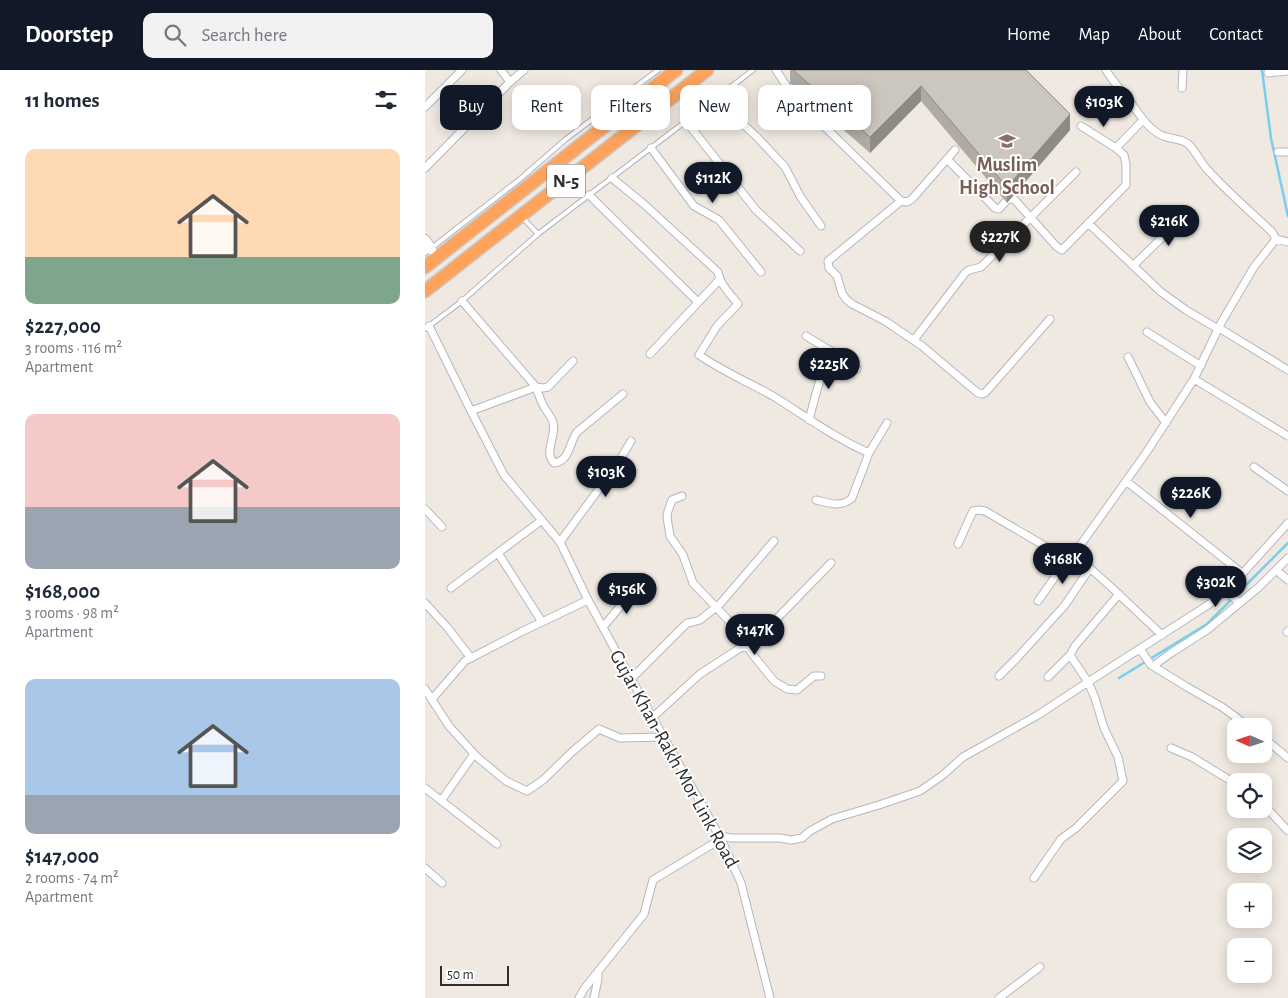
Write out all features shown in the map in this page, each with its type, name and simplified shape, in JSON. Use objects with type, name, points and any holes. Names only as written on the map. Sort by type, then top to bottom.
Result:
[{"type":"highway","name":"N-5","points":[[425,267],[676,70]]},
{"type":"highway","name":"N-5","points":[[425,291],[707,70]]},
{"type":"street","points":[[425,107],[462,70]]},
{"type":"street","points":[[501,70],[510,82]]},
{"type":"street","points":[[425,168],[524,70]]},
{"type":"street","points":[[776,70],[793,96],[901,201],[907,202],[912,200],[955,150]]},
{"type":"street","points":[[1038,601],[1126,481],[1195,379],[1218,329],[1254,267],[1283,240],[1228,191],[1206,168],[1187,143],[1160,135],[1149,127],[1105,70]]},
{"type":"street","points":[[1182,88],[1183,70]]},
{"type":"street","points":[[1268,73],[1288,71]]},
{"type":"street","points":[[1116,148],[1143,120]]},
{"type":"street","points":[[947,159],[995,208],[999,208],[1009,199],[1014,199],[1057,247],[1063,250],[1126,184],[1125,155],[1081,126]]},
{"type":"street","points":[[748,129],[785,167],[800,196],[821,226]]},
{"type":"street","points":[[694,130],[756,210],[800,251]]},
{"type":"street","points":[[651,148],[694,206],[719,220],[761,272]]},
{"type":"street","points":[[1278,152],[1288,152]]},
{"type":"street","points":[[914,340],[965,273],[981,267],[1076,172]]},
{"type":"street","points":[[612,178],[718,272],[720,279],[738,304],[717,326],[699,355],[711,364],[772,396],[838,438],[869,453]]},
{"type":"street","points":[[589,195],[698,302]]},
{"type":"street","points":[[901,201],[828,261],[829,268],[837,276],[843,296],[852,304],[885,321],[914,340],[982,394],[985,393],[1050,319]]},
{"type":"street","points":[[1133,266],[1189,211]]},
{"type":"street","points":[[1088,223],[1161,292],[1186,310],[1288,370]]},
{"type":"street","points":[[650,354],[720,279]]},
{"type":"street","points":[[461,301],[537,387],[543,404],[553,422],[554,431],[550,459],[554,464],[561,462],[565,458],[577,432],[623,394]]},
{"type":"street","name":"Gujar Khan-Rakh Mor Link Road","points":[[427,327],[505,475],[560,542],[588,600],[652,718],[721,837],[741,883],[770,998]]},
{"type":"street","points":[[1147,332],[1201,366]]},
{"type":"street","points":[[806,336],[857,369]]},
{"type":"street","points":[[809,420],[821,376],[836,354]]},
{"type":"street","points":[[1128,356],[1150,402],[1166,423]]},
{"type":"street","points":[[471,411],[537,387],[548,387],[573,361]]},
{"type":"street","points":[[1195,379],[1288,436]]},
{"type":"street","points":[[816,500],[840,505],[847,503],[852,498],[869,453],[887,423]]},
{"type":"street","points":[[560,542],[618,463],[631,441]]},
{"type":"street","points":[[1254,467],[1288,491]]},
{"type":"street","points":[[1126,481],[1242,573]]},
{"type":"street","points":[[682,496],[672,500],[668,511],[668,527],[670,536],[683,555],[693,583],[737,629],[747,646],[774,681],[787,689],[797,690],[813,676],[821,676]]},
{"type":"street","points":[[425,509],[442,527]]},
{"type":"street","points":[[958,544],[973,511],[985,511],[1062,556],[1072,556],[1090,568],[1162,635]]},
{"type":"street","points":[[451,588],[542,520]]},
{"type":"street","points":[[579,998],[584,989],[644,914],[653,880],[721,837],[791,840],[802,838],[810,831],[832,819],[920,791],[963,758],[1142,652],[1162,635],[1209,606],[1227,592],[1288,523]]},
{"type":"street","points":[[631,678],[687,623],[700,620],[716,607],[774,541]]},
{"type":"street","points":[[498,553],[541,622]]},
{"type":"street","points":[[1152,665],[1207,630],[1238,602],[1259,587],[1288,558]]},
{"type":"street","points":[[652,718],[700,674],[740,648],[750,646],[831,563]]},
{"type":"street","points":[[999,676],[1065,605],[1090,568]]},
{"type":"street","points":[[1276,570],[1288,580]]},
{"type":"street","points":[[603,627],[634,590]]},
{"type":"street","points":[[1227,592],[1238,602]]},
{"type":"street","points":[[1048,677],[1070,655],[1075,646],[1119,594]]},
{"type":"street","points":[[432,699],[465,661],[588,600]]},
{"type":"street","points":[[425,603],[471,658]]},
{"type":"street","points":[[1142,652],[1152,665],[1237,718]]},
{"type":"street","points":[[1034,878],[1061,839],[1077,828],[1123,781],[1118,757],[1103,728],[1095,698],[1089,684],[1070,655]]},
{"type":"street","points":[[425,689],[449,726],[474,754],[506,781],[527,791],[543,780],[599,729],[620,738],[663,737]]},
{"type":"street","points":[[1273,746],[1288,758]]},
{"type":"street","points":[[1171,748],[1227,779]]},
{"type":"street","points":[[441,801],[474,754]]},
{"type":"street","points":[[425,788],[497,844]]},
{"type":"street","points":[[1272,814],[1288,831]]},
{"type":"street","points":[[425,868],[442,883]]},
{"type":"street","points":[[999,998],[1040,967]]},
{"type":"street","points":[[594,998],[598,971]]},
{"type":"lane","points":[[427,247],[513,184],[566,139],[658,70]]},
{"type":"lane","points":[[733,85],[753,70]]},
{"type":"lane","points":[[427,327],[461,301],[538,234],[680,126]]},
{"type":"lane","points":[[521,216],[538,234]]},
{"type":"building","name":"Muslim High School","points":[[793,70],[1026,70],[1070,114],[1007,187],[921,86],[870,137],[862,130],[871,130],[871,85],[810,85]]},
{"type":"waterway","points":[[1262,70],[1271,138],[1288,216]]},
{"type":"waterway","points":[[1119,678],[1207,624],[1288,543]]},
{"type":"place","name":"Muslim High School","points":[[1007,141]]}]
